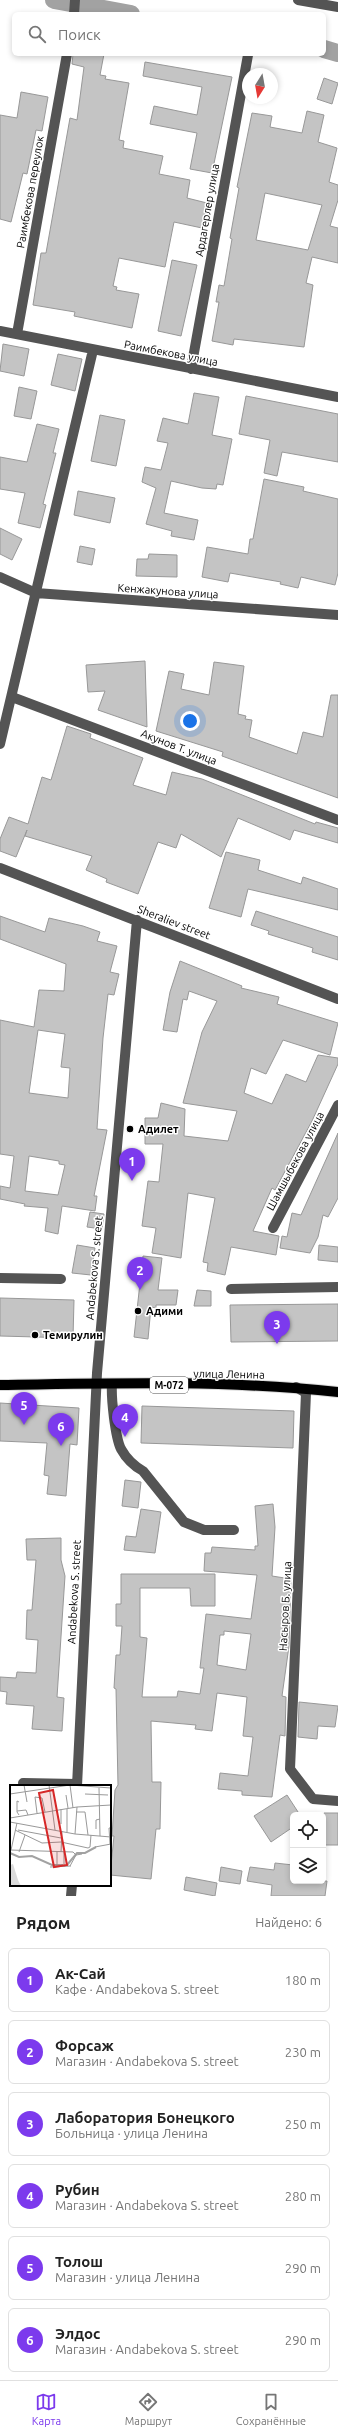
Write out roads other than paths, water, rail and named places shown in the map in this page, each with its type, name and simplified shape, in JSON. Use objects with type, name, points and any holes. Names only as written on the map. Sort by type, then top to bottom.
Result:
[{"type":"main road","name":"улица Ленина","points":[[0,1385],[97,1383],[296,1387],[338,1392]]},
{"type":"street","points":[[74,12],[76,0]]},
{"type":"street","points":[[298,0],[338,7]]},
{"type":"street","name":"Раимбекова переулок","points":[[17,334],[66,56]]},
{"type":"street","name":"Ардагерлер улица","points":[[191,369],[248,56]]},
{"type":"street","name":"Раимбекова улица","points":[[0,331],[338,397]]},
{"type":"street","points":[[0,744],[93,350]]},
{"type":"street","name":"Кенжакунова улица","points":[[0,577],[36,593],[338,615]]},
{"type":"street","name":"Акунов Т. улица","points":[[12,697],[338,820]]},
{"type":"street","name":"Sheraliev street","points":[[0,868],[338,999]]},
{"type":"street","name":"Andabekova S. street","points":[[77,1785],[97,1383],[137,920]]},
{"type":"street","name":"Шамшыбекова улица","points":[[273,1228],[338,1105]]},
{"type":"street","points":[[0,1278],[61,1279]]},
{"type":"street","points":[[231,1289],[338,1287]]},
{"type":"street","points":[[112,1384],[111,1396],[121,1448],[134,1466],[143,1471],[184,1522],[204,1530],[234,1530]]},
{"type":"street","name":"Насыров Б. улица","points":[[296,1387],[306,1393],[290,1769],[313,1799],[338,1801]]},
{"type":"street","points":[[23,1783],[77,1785]]},
{"type":"street","points":[[71,1896],[72,1886]]},
{"type":"waterway","points":[[54,0],[120,12]]},
{"type":"waterway","points":[[326,50],[338,53]]},
{"type":"place","name":"Адилет","points":[[130,1129]]},
{"type":"place","name":"Ак-Сай","points":[[132,1181]]},
{"type":"place","name":"Форсаж","points":[[140,1290]]},
{"type":"place","name":"Адими","points":[[138,1311]]},
{"type":"place","name":"Темирулин","points":[[35,1335]]},
{"type":"place","name":"Лаборатория Бонецкого","points":[[277,1344]]},
{"type":"place","name":"Толош","points":[[24,1425]]},
{"type":"place","name":"Рубин","points":[[125,1437]]},
{"type":"place","name":"Элдос","points":[[61,1446]]}]
